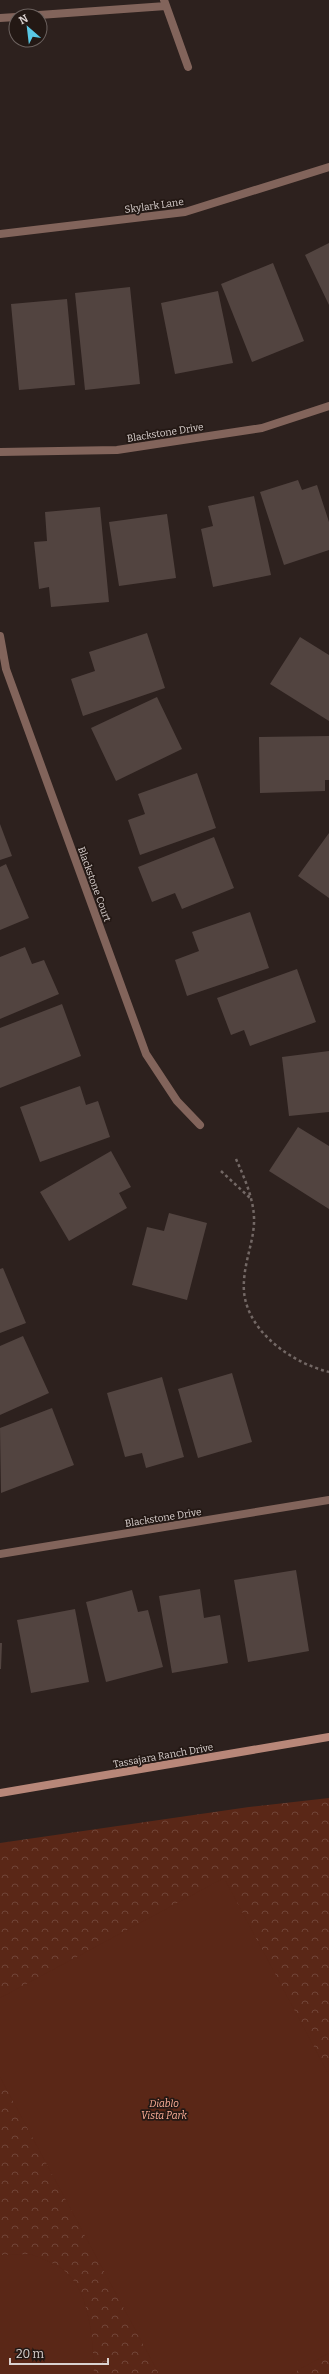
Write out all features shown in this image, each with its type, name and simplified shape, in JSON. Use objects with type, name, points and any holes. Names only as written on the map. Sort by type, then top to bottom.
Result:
[{"type":"street","points":[[48,14],[165,3],[188,68]]},
{"type":"street","name":"Skylark Lane","points":[[0,234],[184,212],[329,167]]},
{"type":"street","name":"Blackstone Drive","points":[[0,452],[117,450],[262,428],[329,406]]},
{"type":"street","name":"Blackstone Court","points":[[0,636],[6,669],[146,1054],[177,1101],[200,1125]]},
{"type":"street","name":"Blackstone Drive","points":[[0,1554],[329,1500]]},
{"type":"street","name":"Tassajara Ranch Drive","points":[[0,1793],[329,1737]]},
{"type":"path","points":[[236,1159],[250,1198],[254,1219],[243,1282],[246,1301],[252,1318],[265,1336],[282,1350],[303,1362],[329,1372]]},
{"type":"path","points":[[221,1171],[250,1198]]},
{"type":"green space","name":"Diablo Vista Park","points":[[329,1798],[329,2374],[0,2374],[0,1843],[249,1807]]},
{"type":"green space","name":"Diablo Vista Park","points":[[224,1878],[329,2075],[329,2353],[291,2374],[159,2374],[0,2077],[0,1998]]},
{"type":"green space","points":[[30,2254],[60,2267],[76,2284],[82,2295],[89,2321],[93,2349],[94,2374],[0,2374],[0,2255]]},
{"type":"building","points":[[329,243],[329,305],[305,255]]},
{"type":"building","points":[[273,263],[304,341],[252,362],[221,284]]},
{"type":"building","points":[[130,287],[140,384],[85,390],[75,293]]},
{"type":"building","points":[[218,291],[233,363],[175,374],[161,303]]},
{"type":"building","points":[[67,299],[75,385],[19,390],[11,304]]},
{"type":"building","points":[[298,480],[302,490],[317,485],[329,522],[329,550],[284,565],[260,492]]},
{"type":"building","points":[[254,496],[271,575],[213,587],[201,529],[213,526],[208,506]]},
{"type":"building","points":[[100,507],[109,602],[51,607],[49,587],[39,589],[34,542],[47,541],[45,512]]},
{"type":"building","points":[[167,514],[176,578],[119,586],[109,522]]},
{"type":"building","points":[[147,633],[165,688],[83,716],[71,679],[95,671],[89,652]]},
{"type":"building","points":[[300,637],[329,655],[329,721],[270,684]]},
{"type":"building","points":[[157,697],[182,749],[116,781],[91,728]]},
{"type":"building","points":[[329,736],[329,780],[325,780],[325,791],[260,793],[259,737]]},
{"type":"building","points":[[197,773],[216,828],[140,855],[128,820],[145,814],[138,794]]},
{"type":"building","points":[[0,824],[12,856],[0,860]]},
{"type":"building","points":[[329,833],[329,898],[298,876]]},
{"type":"building","points":[[214,837],[234,888],[182,909],[175,893],[152,902],[138,867]]},
{"type":"building","points":[[6,864],[29,918],[0,930],[0,867]]},
{"type":"building","points":[[250,912],[269,968],[187,996],[175,960],[199,951],[192,932]]},
{"type":"building","points":[[25,947],[32,964],[44,960],[59,994],[0,1019],[0,957]]},
{"type":"building","points":[[297,969],[316,1022],[250,1046],[244,1030],[231,1035],[217,998]]},
{"type":"building","points":[[62,1004],[81,1056],[0,1088],[0,1028]]},
{"type":"building","points":[[329,1051],[329,1112],[289,1116],[282,1057]]},
{"type":"building","points":[[80,1086],[86,1105],[98,1101],[110,1137],[40,1162],[20,1107]]},
{"type":"building","points":[[298,1127],[329,1146],[329,1209],[269,1171]]},
{"type":"building","points":[[111,1151],[131,1187],[119,1193],[127,1208],[69,1241],[40,1192]]},
{"type":"building","points":[[169,1213],[207,1223],[187,1300],[132,1285],[147,1227],[164,1231]]},
{"type":"building","points":[[3,1268],[26,1323],[0,1333],[0,1269]]},
{"type":"building","points":[[23,1336],[49,1393],[0,1415],[0,1346]]},
{"type":"building","points":[[232,1373],[252,1442],[198,1458],[178,1389]]},
{"type":"building","points":[[162,1377],[184,1457],[146,1468],[142,1453],[125,1457],[107,1393]]},
{"type":"building","points":[[52,1408],[74,1465],[1,1493],[0,1428]]},
{"type":"building","points":[[296,1570],[309,1651],[248,1662],[234,1580]]},
{"type":"building","points":[[200,1589],[204,1618],[220,1615],[228,1663],[172,1673],[159,1596]]},
{"type":"building","points":[[132,1590],[138,1612],[148,1610],[163,1667],[106,1682],[86,1602]]},
{"type":"building","points":[[75,1609],[89,1682],[31,1693],[17,1620]]},
{"type":"building","points":[[0,1643],[2,1643],[1,1669],[0,1669]]}]
